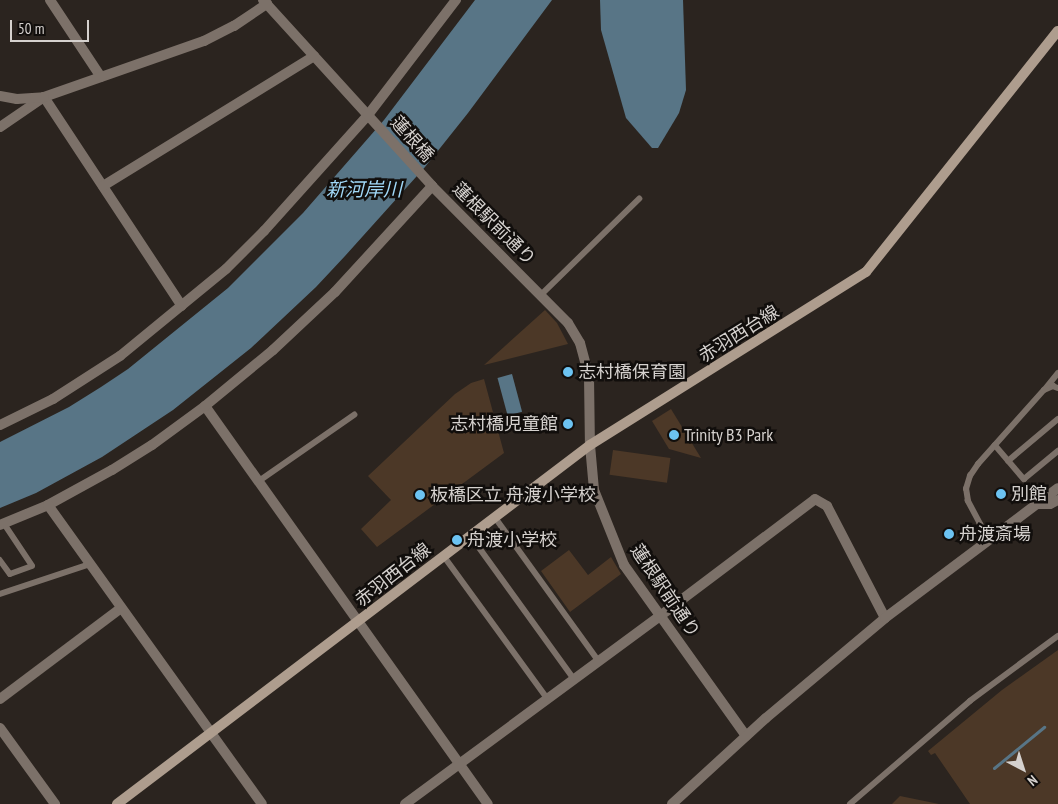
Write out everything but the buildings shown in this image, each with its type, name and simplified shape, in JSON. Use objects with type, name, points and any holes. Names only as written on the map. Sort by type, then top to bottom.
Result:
[{"type":"main road","name":"赤羽西台線","points":[[117,804],[590,445],[866,272],[1058,31]]},
{"type":"street","points":[[50,0],[101,77]]},
{"type":"street","points":[[0,426],[53,399],[120,356],[226,269],[370,117],[456,0]]},
{"type":"street","points":[[0,96],[17,99],[44,97],[204,41],[234,26],[267,1],[370,117]]},
{"type":"street","points":[[103,186],[314,56]]},
{"type":"street","points":[[44,97],[182,306]]},
{"type":"street","points":[[0,128],[44,97]]},
{"type":"street","name":"蓮根橋","points":[[370,117],[430,184]]},
{"type":"street","points":[[2,524],[48,505],[152,445],[205,406],[272,350],[335,292],[430,184]]},
{"type":"street","name":"蓮根駅前通り","points":[[430,184],[542,294],[571,328],[587,365],[590,390],[590,445],[594,490],[624,565],[746,736]]},
{"type":"street","points":[[205,406],[488,804]]},
{"type":"street","points":[[672,804],[746,736],[885,618],[1034,504],[1058,488]]},
{"type":"street","points":[[405,804],[816,499],[826,506],[885,618]]},
{"type":"street","points":[[1034,504],[1050,504],[1058,500]]},
{"type":"street","points":[[48,505],[262,804]]},
{"type":"street","points":[[0,698],[121,608]]},
{"type":"street","points":[[0,728],[55,804]]},
{"type":"lane","points":[[542,294],[639,199]]},
{"type":"lane","points":[[990,538],[974,514],[966,489],[978,464],[1058,374]]},
{"type":"lane","points":[[1044,390],[1053,386],[1058,388]]},
{"type":"lane","points":[[260,481],[354,415]]},
{"type":"lane","points":[[1008,461],[1058,419]]},
{"type":"lane","points":[[995,445],[1024,480],[1058,450]]},
{"type":"lane","points":[[496,517],[599,661]]},
{"type":"lane","points":[[0,560],[10,574],[32,566],[2,524]]},
{"type":"lane","points":[[471,536],[574,679]]},
{"type":"lane","points":[[444,556],[548,699]]},
{"type":"lane","points":[[0,594],[90,564]]},
{"type":"lane","points":[[850,804],[970,701],[1058,636]]},
{"type":"shaded area","points":[[545,310],[557,323],[568,344],[484,365]]},
{"type":"shaded area","points":[[484,379],[504,453],[377,547],[361,529],[391,500],[368,476],[455,394],[471,383]]},
{"type":"shaded area","name":"Trinity B3 Park","points":[[671,409],[701,458],[669,449],[652,421]]},
{"type":"shaded area","points":[[613,450],[670,458],[667,483],[610,475]]},
{"type":"shaded area","points":[[569,550],[588,575],[611,557],[621,574],[570,612],[541,571]]},
{"type":"shaded area","points":[[1058,650],[1058,804],[970,804],[935,753],[931,755],[928,751],[1002,690]]},
{"type":"shaded area","points":[[900,796],[939,804],[892,804]]},
{"type":"water","name":"新河岸川","points":[[475,0],[552,0],[468,113],[425,167],[345,256],[316,287],[251,348],[173,410],[102,457],[36,493],[0,508],[0,442],[69,407],[128,369],[228,288],[303,213],[384,120]]},
{"type":"water","points":[[600,0],[683,0],[686,90],[679,113],[658,148],[652,148],[626,118],[601,30]]},
{"type":"water","points":[[512,374],[522,412],[508,416],[498,378]]},
{"type":"waterway","points":[[994,768],[1044,727]]},
{"type":"place","name":"志村橋保育園","points":[[568,372]]},
{"type":"place","name":"志村橋児童館","points":[[568,424]]},
{"type":"place","name":"Trinity B3 Park","points":[[674,435]]},
{"type":"place","name":"別館","points":[[1001,494]]},
{"type":"place","name":"板橋区立 舟渡小学校","points":[[420,495]]},
{"type":"place","name":"舟渡斎場","points":[[949,534]]},
{"type":"place","name":"舟渡小学校","points":[[457,540]]}]
